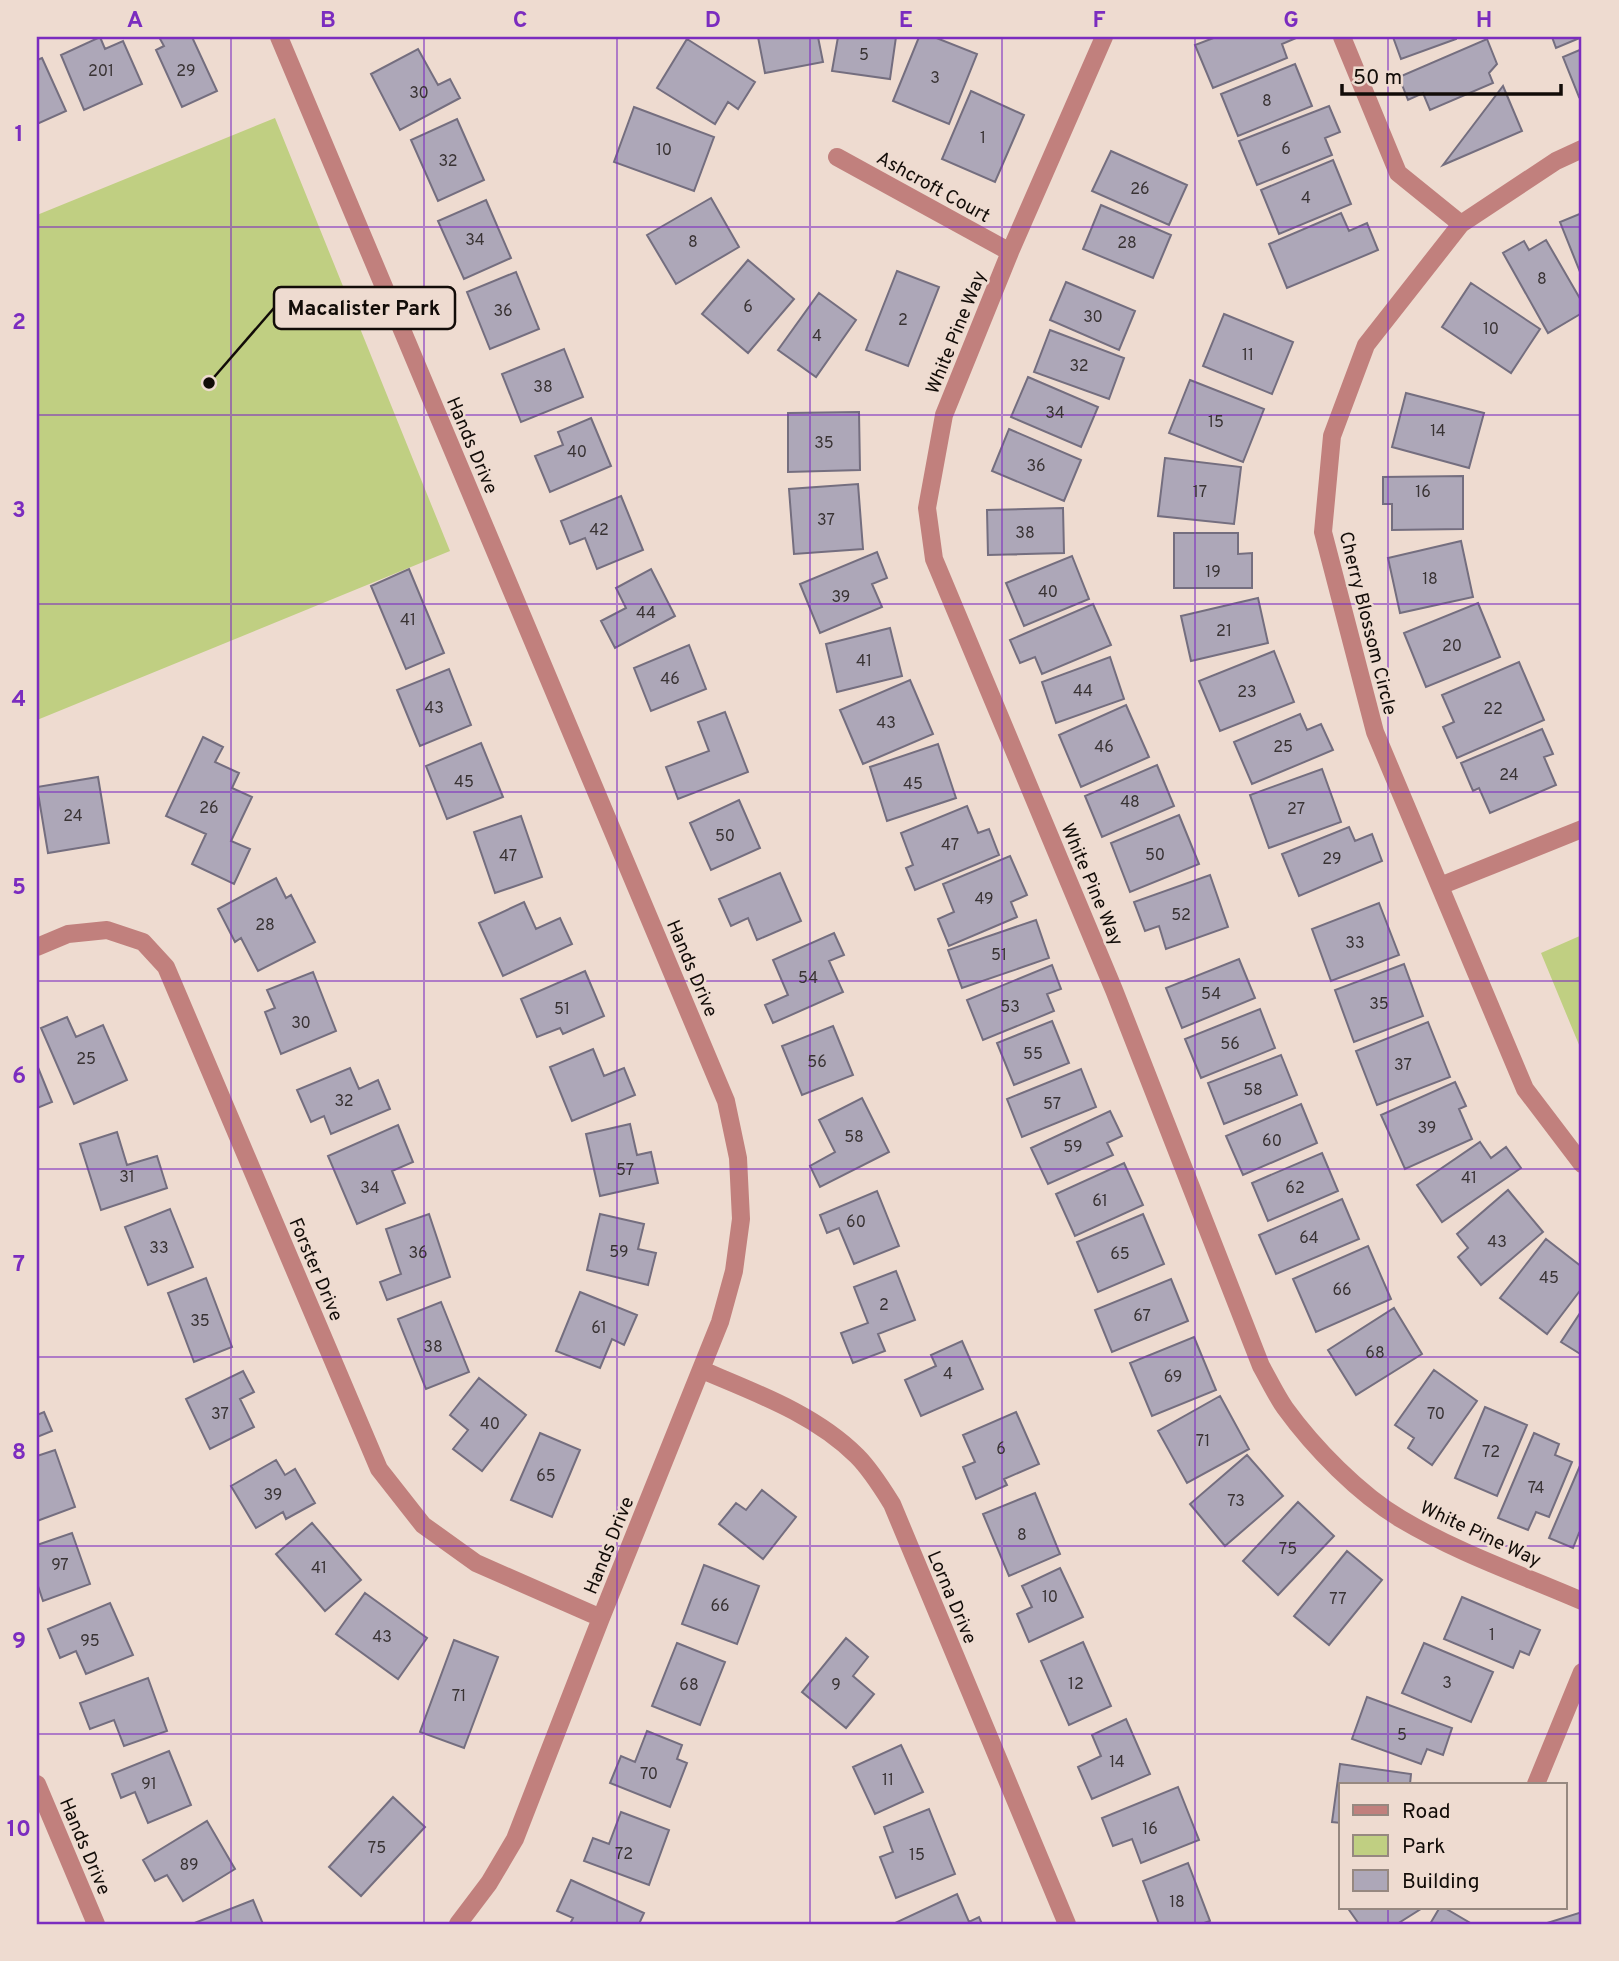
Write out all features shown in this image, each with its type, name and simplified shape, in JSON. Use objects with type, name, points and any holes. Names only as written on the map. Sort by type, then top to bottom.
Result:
[{"type":"street","name":"Hands Drive","points":[[279,37],[726,1101],[738,1158],[741,1219],[734,1271],[720,1322],[515,1839],[489,1884],[458,1924]]},
{"type":"street","name":"White Pine Way","points":[[1104,37],[1010,252],[944,415],[927,508],[934,559],[1114,990],[1261,1366],[1285,1408],[1352,1483],[1400,1518],[1453,1546],[1582,1601]]},
{"type":"street","points":[[1342,37],[1398,173],[1461,225]]},
{"type":"street","name":"Cherry Blossom Circle","points":[[1582,149],[1556,161],[1461,225],[1366,345],[1332,436],[1323,532],[1375,732],[1525,1088],[1582,1164]]},
{"type":"street","name":"Ashcroft Court","points":[[837,157],[1010,252]]},
{"type":"street","points":[[1440,886],[1582,829]]},
{"type":"street","name":"Forster Drive","points":[[37,947],[68,934],[107,930],[143,942],[166,967],[379,1469],[423,1525],[476,1563],[601,1618]]},
{"type":"street","name":"Lorna Drive","points":[[702,1370],[798,1413],[820,1427],[858,1457],[881,1486],[892,1504],[1068,1924]]},
{"type":"street","points":[[1536,1783],[1582,1671]]},
{"type":"street","name":"Hands Drive","points":[[37,1784],[96,1924]]},
{"type":"green space","points":[[275,118],[450,551],[37,720],[37,215]]},
{"type":"green space","points":[[1582,935],[1582,1052],[1541,953]]},
{"type":"building","points":[[100,37],[105,49],[123,41],[142,84],[84,110],[61,55]]},
{"type":"building","points":[[159,37],[192,37],[217,91],[182,107],[156,50],[164,46]]},
{"type":"building","points":[[758,37],[818,37],[823,62],[765,73]]},
{"type":"building","points":[[838,37],[896,37],[890,79],[832,71]]},
{"type":"building","points":[[919,37],[934,37],[977,54],[949,124],[893,101]]},
{"type":"building","points":[[1216,37],[1296,38],[1282,44],[1287,58],[1213,88],[1195,45]]},
{"type":"building","points":[[1393,37],[1456,37],[1456,39],[1401,59]]},
{"type":"building","points":[[1552,37],[1582,37],[1556,48]]},
{"type":"building","points":[[687,39],[755,82],[738,109],[728,102],[715,124],[657,88]]},
{"type":"building","points":[[1487,39],[1497,64],[1489,73],[1493,83],[1430,110],[1423,93],[1408,100],[1399,77]]},
{"type":"building","points":[[418,49],[438,85],[450,79],[460,98],[400,130],[371,74]]},
{"type":"building","points":[[1582,49],[1582,95],[1579,97],[1563,57]]},
{"type":"building","points":[[42,58],[66,111],[37,124],[37,60]]},
{"type":"building","points":[[1295,64],[1312,106],[1238,136],[1221,94]]},
{"type":"building","points":[[1503,86],[1522,131],[1443,165]]},
{"type":"building","points":[[971,91],[1024,115],[995,182],[942,159]]},
{"type":"building","points":[[1329,106],[1340,132],[1325,138],[1332,155],[1257,185],[1239,141]]},
{"type":"building","points":[[634,107],[714,137],[694,191],[614,162]]},
{"type":"building","points":[[457,119],[484,180],[438,201],[411,140]]},
{"type":"building","points":[[1111,151],[1187,185],[1169,225],[1092,191]]},
{"type":"building","points":[[1333,160],[1351,204],[1279,234],[1261,190]]},
{"type":"building","points":[[711,198],[739,247],[676,284],[647,235]]},
{"type":"building","points":[[486,200],[511,258],[464,279],[438,221]]},
{"type":"building","points":[[1101,205],[1171,235],[1153,278],[1083,249]]},
{"type":"building","points":[[1341,213],[1349,231],[1367,223],[1378,250],[1287,288],[1269,244]]},
{"type":"building","points":[[1582,213],[1582,277],[1560,222]]},
{"type":"building","points":[[1546,240],[1582,302],[1582,313],[1548,333],[1503,253],[1524,241],[1529,250]]},
{"type":"building","points":[[748,260],[794,299],[748,353],[702,314]]},
{"type":"building","points":[[897,271],[939,287],[908,366],[866,350]]},
{"type":"building","points":[[516,272],[539,329],[490,349],[467,292]]},
{"type":"building","points":[[1066,282],[1135,311],[1119,350],[1050,320]]},
{"type":"building","points":[[1471,283],[1540,329],[1511,373],[1442,327]]},
{"type":"building","points":[[819,293],[856,320],[816,377],[778,350]]},
{"type":"building","points":[[1224,314],[1293,342],[1272,394],[1203,366]]},
{"type":"building","points":[[1050,330],[1124,358],[1109,399],[1034,372]]},
{"type":"building","points":[[564,349],[583,397],[521,422],[502,374]]},
{"type":"building","points":[[1028,377],[1098,407],[1081,447],[1011,417]]},
{"type":"building","points":[[1190,380],[1264,409],[1243,462],[1169,433]]},
{"type":"building","points":[[1406,393],[1484,413],[1469,468],[1392,447]]},
{"type":"building","points":[[859,412],[860,470],[788,472],[788,413]]},
{"type":"building","points":[[591,418],[611,466],[550,492],[535,456],[563,445],[558,432]]},
{"type":"building","points":[[1009,429],[1081,460],[1064,501],[992,471]]},
{"type":"building","points":[[1165,458],[1241,467],[1234,524],[1158,516]]},
{"type":"building","points":[[1463,476],[1463,529],[1392,530],[1392,504],[1383,504],[1383,477]]},
{"type":"building","points":[[858,484],[863,549],[794,554],[789,489]]},
{"type":"building","points":[[621,496],[643,550],[597,569],[585,538],[570,544],[561,521]]},
{"type":"building","points":[[1063,508],[1064,553],[988,555],[987,510]]},
{"type":"building","points":[[1174,533],[1238,533],[1238,554],[1252,553],[1252,588],[1174,588]]},
{"type":"building","points":[[1461,541],[1473,597],[1400,613],[1388,558]]},
{"type":"building","points":[[877,552],[887,578],[872,584],[882,607],[820,633],[800,584]]},
{"type":"building","points":[[1072,556],[1089,599],[1024,626],[1006,583]]},
{"type":"building","points":[[409,569],[444,653],[406,669],[371,586]]},
{"type":"building","points":[[651,569],[675,616],[615,648],[601,621],[626,608],[616,588]]},
{"type":"building","points":[[1258,598],[1268,643],[1191,661],[1181,616]]},
{"type":"building","points":[[1478,603],[1500,657],[1426,687],[1404,633]]},
{"type":"building","points":[[1093,604],[1111,645],[1042,674],[1035,657],[1020,663],[1010,640]]},
{"type":"building","points":[[890,628],[902,676],[837,692],[826,644]]},
{"type":"building","points":[[689,645],[706,689],[651,711],[634,668]]},
{"type":"building","points":[[1274,651],[1294,702],[1220,731],[1199,681]]},
{"type":"building","points":[[1110,657],[1124,699],[1056,723],[1042,682]]},
{"type":"building","points":[[1519,662],[1544,720],[1457,758],[1443,727],[1454,722],[1442,695]]},
{"type":"building","points":[[449,669],[471,725],[420,746],[397,690]]},
{"type":"building","points":[[910,680],[933,734],[863,764],[840,710]]},
{"type":"building","points":[[1126,705],[1149,757],[1081,787],[1059,735]]},
{"type":"building","points":[[725,712],[748,772],[678,799],[666,767],[709,751],[698,722]]},
{"type":"building","points":[[1300,714],[1307,730],[1321,724],[1333,750],[1252,784],[1234,742]]},
{"type":"building","points":[[1542,729],[1553,754],[1544,757],[1556,785],[1490,813],[1479,788],[1473,791],[1461,763]]},
{"type":"building","points":[[203,737],[223,747],[215,762],[239,773],[232,788],[252,797],[231,841],[250,849],[234,884],[192,864],[206,834],[166,816]]},
{"type":"building","points":[[481,743],[503,797],[447,819],[426,766]]},
{"type":"building","points":[[938,744],[956,798],[887,821],[870,767]]},
{"type":"building","points":[[1157,765],[1174,806],[1102,837],[1085,796]]},
{"type":"building","points":[[1322,769],[1341,822],[1269,848],[1250,795]]},
{"type":"building","points":[[98,777],[109,843],[48,853],[37,787]]},
{"type":"building","points":[[739,800],[760,848],[711,870],[690,823]]},
{"type":"building","points":[[967,806],[978,833],[989,829],[999,855],[915,890],[906,868],[913,865],[901,833]]},
{"type":"building","points":[[1179,815],[1199,864],[1130,892],[1111,843]]},
{"type":"building","points":[[521,816],[542,877],[495,893],[474,832]]},
{"type":"building","points":[[1349,827],[1355,841],[1372,834],[1382,861],[1299,896],[1282,854]]},
{"type":"building","points":[[1010,856],[1027,895],[1011,902],[1017,917],[949,946],[938,919],[954,912],[943,884]]},
{"type":"building","points":[[780,873],[801,921],[757,940],[748,918],[731,926],[719,899]]},
{"type":"building","points":[[1210,875],[1228,927],[1166,949],[1159,926],[1145,931],[1134,902]]},
{"type":"building","points":[[276,878],[286,898],[291,895],[315,942],[258,971],[241,938],[235,942],[218,909]]},
{"type":"building","points":[[524,902],[536,929],[560,918],[572,944],[503,976],[479,923]]},
{"type":"building","points":[[1379,903],[1399,955],[1331,981],[1312,929]]},
{"type":"building","points":[[1036,920],[1049,958],[962,988],[948,950]]},
{"type":"building","points":[[834,933],[844,955],[829,961],[843,992],[773,1023],[765,1005],[788,995],[773,960]]},
{"type":"building","points":[[1239,959],[1255,998],[1182,1028],[1166,988]]},
{"type":"building","points":[[1404,964],[1423,1016],[1354,1042],[1335,990]]},
{"type":"building","points":[[1052,965],[1061,989],[1047,994],[1054,1011],[983,1040],[967,1000]]},
{"type":"building","points":[[585,971],[604,1016],[563,1034],[560,1028],[537,1037],[521,999]]},
{"type":"building","points":[[313,972],[336,1031],[281,1054],[265,1012],[275,1008],[267,990]]},
{"type":"building","points":[[1260,1009],[1275,1048],[1201,1078],[1185,1039]]},
{"type":"building","points":[[67,1017],[76,1037],[103,1025],[127,1080],[74,1104],[41,1028]]},
{"type":"building","points":[[1052,1021],[1069,1063],[1014,1085],[997,1043]]},
{"type":"building","points":[[1428,1022],[1450,1077],[1377,1105],[1356,1051]]},
{"type":"building","points":[[833,1026],[853,1075],[802,1095],[782,1046]]},
{"type":"building","points":[[593,1049],[604,1076],[624,1068],[635,1095],[572,1121],[550,1067]]},
{"type":"building","points":[[1281,1055],[1297,1095],[1224,1124],[1208,1083]]},
{"type":"building","points":[[37,1065],[52,1102],[37,1108]]},
{"type":"building","points":[[350,1068],[359,1089],[378,1080],[390,1109],[331,1134],[324,1116],[311,1122],[297,1090]]},
{"type":"building","points":[[1081,1069],[1096,1107],[1022,1137],[1007,1099]]},
{"type":"building","points":[[1455,1082],[1466,1106],[1459,1109],[1472,1139],[1405,1169],[1381,1115]]},
{"type":"building","points":[[862,1098],[889,1152],[820,1187],[810,1166],[835,1152],[819,1120]]},
{"type":"building","points":[[1301,1104],[1317,1143],[1243,1175],[1226,1136]]},
{"type":"building","points":[[1110,1111],[1122,1136],[1107,1143],[1113,1155],[1048,1184],[1031,1148]]},
{"type":"building","points":[[630,1124],[637,1155],[651,1152],[658,1183],[600,1196],[586,1134]]},
{"type":"building","points":[[398,1125],[413,1162],[392,1171],[405,1203],[357,1224],[328,1156]]},
{"type":"building","points":[[117,1132],[127,1165],[157,1156],[167,1188],[101,1210],[80,1144]]},
{"type":"building","points":[[1480,1142],[1491,1158],[1506,1147],[1521,1168],[1442,1222],[1417,1185]]},
{"type":"building","points":[[1322,1153],[1338,1191],[1268,1221],[1252,1183]]},
{"type":"building","points":[[1124,1163],[1143,1205],[1075,1236],[1056,1194]]},
{"type":"building","points":[[1508,1190],[1543,1232],[1481,1285],[1458,1257],[1468,1248],[1457,1234]]},
{"type":"building","points":[[877,1191],[899,1246],[854,1264],[839,1228],[827,1233],[820,1215]]},
{"type":"building","points":[[1342,1199],[1359,1239],[1276,1274],[1259,1235]]},
{"type":"building","points":[[170,1209],[193,1267],[148,1285],[125,1227]]},
{"type":"building","points":[[429,1214],[450,1277],[387,1300],[380,1282],[401,1274],[386,1229]]},
{"type":"building","points":[[600,1214],[644,1224],[638,1249],[656,1253],[648,1285],[587,1270]]},
{"type":"building","points":[[1143,1214],[1164,1264],[1098,1292],[1077,1242]]},
{"type":"building","points":[[1546,1239],[1582,1267],[1582,1288],[1547,1334],[1500,1298]]},
{"type":"building","points":[[1368,1246],[1391,1299],[1316,1332],[1293,1279]]},
{"type":"building","points":[[896,1271],[915,1320],[878,1334],[885,1351],[853,1363],[841,1333],[868,1323],[854,1287]]},
{"type":"building","points":[[206,1278],[232,1347],[194,1362],[168,1293]]},
{"type":"building","points":[[1171,1279],[1188,1321],[1112,1352],[1095,1310]]},
{"type":"building","points":[[580,1292],[637,1315],[624,1345],[612,1339],[600,1368],[556,1351]]},
{"type":"building","points":[[441,1302],[469,1372],[426,1389],[398,1319]]},
{"type":"building","points":[[1394,1308],[1422,1354],[1356,1395],[1328,1350]]},
{"type":"building","points":[[1582,1310],[1582,1355],[1561,1342]]},
{"type":"building","points":[[1194,1337],[1216,1390],[1152,1416],[1130,1363]]},
{"type":"building","points":[[962,1341],[983,1389],[921,1416],[905,1380],[936,1366],[931,1355]]},
{"type":"building","points":[[1434,1370],[1477,1401],[1432,1465],[1408,1448],[1414,1438],[1395,1425]]},
{"type":"building","points":[[243,1371],[254,1392],[240,1399],[254,1427],[210,1449],[186,1399]]},
{"type":"building","points":[[479,1378],[526,1415],[482,1471],[453,1449],[468,1430],[450,1415]]},
{"type":"building","points":[[1220,1396],[1249,1449],[1187,1483],[1158,1431]]},
{"type":"building","points":[[1485,1407],[1527,1425],[1497,1496],[1455,1478]]},
{"type":"building","points":[[44,1412],[52,1431],[37,1437],[37,1415]]},
{"type":"building","points":[[1016,1412],[1039,1464],[1004,1479],[1007,1485],[976,1499],[963,1467],[975,1462],[963,1435]]},
{"type":"building","points":[[540,1433],[580,1450],[552,1517],[511,1500]]},
{"type":"building","points":[[1534,1433],[1559,1444],[1555,1455],[1572,1462],[1549,1517],[1536,1512],[1528,1530],[1498,1518]]},
{"type":"building","points":[[55,1450],[75,1507],[37,1521],[37,1456]]},
{"type":"building","points":[[1247,1455],[1283,1496],[1225,1546],[1190,1504]]},
{"type":"building","points":[[276,1460],[285,1475],[295,1469],[315,1503],[286,1519],[283,1512],[256,1528],[231,1486]]},
{"type":"building","points":[[1582,1461],[1582,1535],[1579,1533],[1573,1548],[1549,1538]]},
{"type":"building","points":[[762,1490],[796,1517],[763,1559],[719,1524],[736,1503],[746,1510]]},
{"type":"building","points":[[1035,1493],[1060,1554],[1009,1576],[983,1514]]},
{"type":"building","points":[[1298,1502],[1334,1536],[1278,1595],[1243,1561]]},
{"type":"building","points":[[312,1523],[361,1580],[325,1611],[276,1554]]},
{"type":"building","points":[[72,1533],[90,1584],[43,1601],[37,1583],[37,1545]]},
{"type":"building","points":[[1347,1551],[1382,1580],[1329,1645],[1294,1616]]},
{"type":"building","points":[[704,1565],[759,1586],[737,1644],[682,1624]]},
{"type":"building","points":[[1060,1568],[1083,1617],[1029,1642],[1017,1614],[1032,1607],[1022,1586]]},
{"type":"building","points":[[365,1593],[427,1638],[398,1679],[336,1634]]},
{"type":"building","points":[[1462,1597],[1540,1630],[1529,1655],[1520,1651],[1513,1668],[1444,1639]]},
{"type":"building","points":[[110,1603],[133,1655],[86,1674],[76,1651],[60,1658],[48,1629]]},
{"type":"building","points":[[846,1638],[868,1657],[853,1676],[874,1694],[846,1728],[802,1692]]},
{"type":"building","points":[[454,1640],[498,1657],[464,1748],[420,1732]]},
{"type":"building","points":[[1083,1642],[1111,1706],[1069,1725],[1041,1661]]},
{"type":"building","points":[[677,1643],[725,1662],[700,1725],[652,1706]]},
{"type":"building","points":[[1424,1643],[1493,1672],[1471,1722],[1402,1693]]},
{"type":"building","points":[[148,1678],[167,1731],[124,1746],[114,1720],[90,1729],[80,1703]]},
{"type":"building","points":[[1367,1697],[1452,1728],[1443,1755],[1427,1749],[1421,1764],[1352,1739]]},
{"type":"building","points":[[1126,1719],[1150,1774],[1092,1799],[1078,1767],[1101,1756],[1092,1735]]},
{"type":"building","points":[[647,1731],[682,1745],[677,1759],[687,1763],[670,1807],[610,1783],[621,1756],[635,1762]]},
{"type":"building","points":[[901,1745],[923,1792],[875,1814],[853,1767]]},
{"type":"building","points":[[169,1751],[191,1805],[148,1823],[135,1792],[121,1798],[112,1774]]},
{"type":"building","points":[[1340,1764],[1411,1774],[1410,1783],[1339,1783],[1339,1823],[1332,1822]]},
{"type":"building","points":[[1178,1787],[1199,1840],[1141,1863],[1132,1839],[1113,1846],[1102,1818]]},
{"type":"building","points":[[393,1797],[425,1827],[361,1896],[329,1867]]},
{"type":"building","points":[[929,1809],[955,1874],[896,1898],[880,1857],[893,1852],[884,1827]]},
{"type":"building","points":[[621,1812],[669,1830],[649,1885],[584,1861],[593,1838],[609,1844]]},
{"type":"building","points":[[207,1821],[235,1869],[183,1901],[167,1875],[155,1881],[143,1860]]},
{"type":"building","points":[[1188,1863],[1210,1921],[1201,1924],[1159,1924],[1143,1881]]},
{"type":"building","points":[[571,1880],[644,1913],[639,1924],[570,1924],[573,1918],[557,1911]]},
{"type":"building","points":[[957,1894],[969,1922],[979,1917],[982,1924],[895,1923]]},
{"type":"building","points":[[253,1900],[263,1924],[192,1924]]},
{"type":"building","points":[[1348,1909],[1421,1909],[1397,1924],[1359,1924]]},
{"type":"building","points":[[1439,1909],[1446,1909],[1472,1924],[1430,1924]]},
{"type":"building","points":[[1582,1912],[1582,1924],[1544,1924]]},
{"type":"place","name":"Macalister Park","points":[[209,383]]}]
